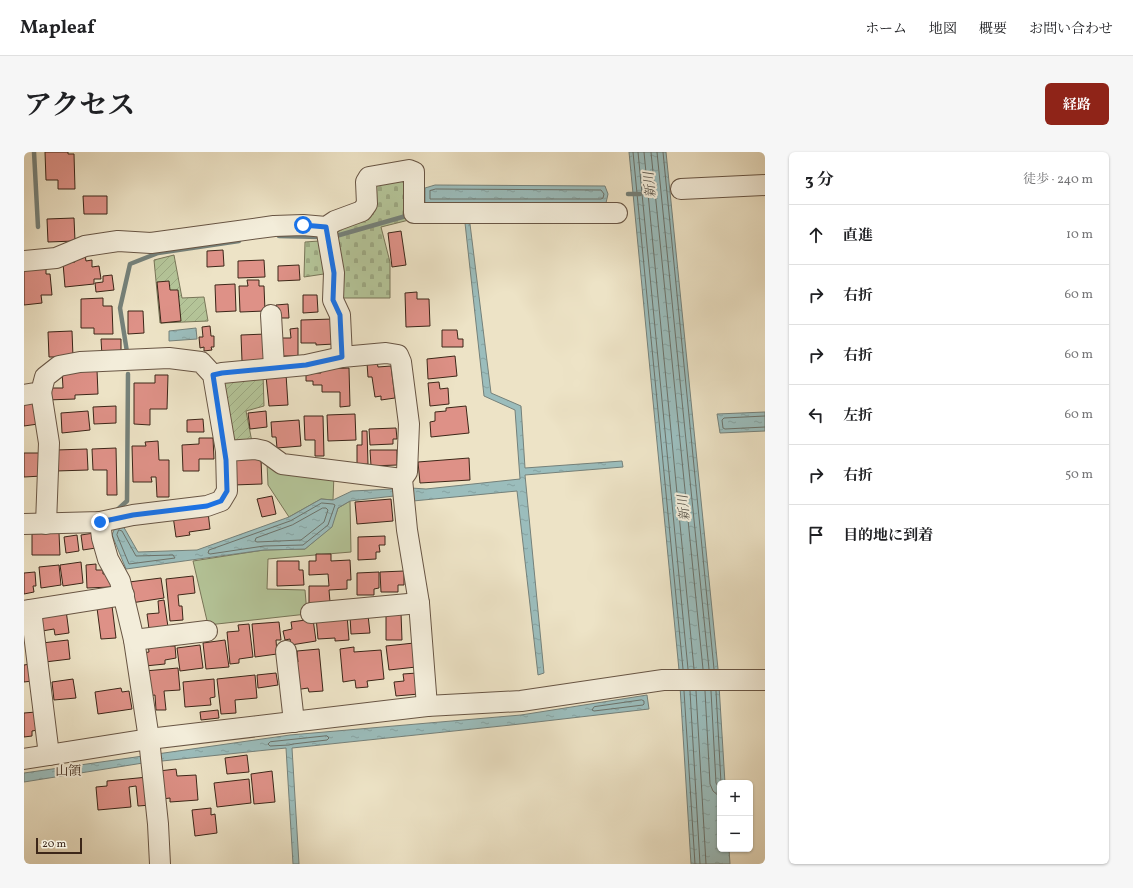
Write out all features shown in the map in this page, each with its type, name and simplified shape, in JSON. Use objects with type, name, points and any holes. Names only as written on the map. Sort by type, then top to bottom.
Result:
[{"type":"street","points":[[24,261],[56,258],[85,246],[118,241],[151,243],[274,226],[303,225],[326,227],[335,221],[362,211],[367,204],[366,182],[369,177],[409,170],[414,172],[414,213],[618,213]]},
{"type":"street","points":[[681,189],[765,185]]},
{"type":"street","points":[[326,227],[334,273],[333,300],[340,315],[342,357]]},
{"type":"street","points":[[271,315],[274,367]]},
{"type":"street","points":[[213,375],[274,367],[306,365],[342,357],[386,353],[398,355],[401,362],[409,424],[407,472],[402,479],[407,530],[418,603],[427,706]]},
{"type":"street","points":[[24,524],[46,524],[100,522],[133,515],[207,506],[221,501],[227,491],[226,451],[213,375],[201,362],[169,358],[80,362],[58,366],[45,377],[32,394],[49,444],[46,524]]},
{"type":"street","points":[[226,451],[255,449],[264,451],[282,464],[402,479]]},
{"type":"street","points":[[100,522],[102,538],[108,559],[120,581],[134,640],[150,751],[158,824],[160,864]]},
{"type":"street","points":[[49,755],[27,610],[124,595]]},
{"type":"street","points":[[311,613],[418,603]]},
{"type":"street","points":[[134,640],[207,631]]},
{"type":"street","points":[[286,651],[294,722]]},
{"type":"street","points":[[24,759],[49,755],[150,751],[294,722],[427,706],[521,701],[663,680],[765,680]]},
{"type":"green space","points":[[408,176],[409,220],[381,227],[390,262],[390,298],[337,298],[337,272],[304,277],[305,242],[333,240],[336,227],[374,209],[373,182]]},
{"type":"green space","points":[[174,255],[182,298],[204,297],[208,321],[160,323],[154,260]]},
{"type":"green space","points":[[263,374],[264,406],[246,411],[252,442],[231,442],[220,379]]},
{"type":"green space","points":[[267,463],[334,474],[333,500],[321,499],[289,517],[268,485]]},
{"type":"green space","points":[[350,501],[351,552],[268,559],[267,589],[305,590],[307,614],[208,625],[193,561],[264,550],[305,549],[331,527],[338,508]]},
{"type":"water","name":"新川","points":[[629,152],[666,152],[718,669],[725,780],[717,780],[717,852],[729,852],[730,864],[691,864],[679,670]]},
{"type":"water","points":[[435,185],[605,186],[608,194],[606,203],[425,203],[425,188]]},
{"type":"water","points":[[465,223],[470,224],[491,393],[521,406],[525,468],[622,461],[623,467],[525,475],[544,673],[538,675],[517,491],[413,501],[411,488],[426,489],[520,479],[515,410],[484,396]]},
{"type":"water","points":[[196,328],[197,339],[169,341],[169,331]]},
{"type":"water","points":[[765,412],[765,431],[720,433],[717,414]]},
{"type":"water","points":[[393,489],[394,496],[350,501],[338,508],[332,527],[305,549],[264,550],[126,569],[112,535],[116,525],[122,524],[138,552],[197,550],[289,517],[321,499],[333,500],[352,491]]},
{"type":"water","points":[[647,695],[649,709],[292,748],[299,864],[293,864],[286,748],[143,763],[24,782],[24,773],[290,735],[521,715]]},
{"type":"building","points":[[45,152],[68,152],[68,154],[74,154],[75,189],[58,189],[58,180],[46,180]]},
{"type":"building","points":[[83,196],[107,196],[107,214],[84,214]]},
{"type":"building","points":[[74,218],[75,241],[48,242],[47,219]]},
{"type":"building","points":[[401,231],[406,265],[392,267],[388,233]]},
{"type":"building","points":[[223,250],[224,266],[207,267],[207,251]]},
{"type":"building","points":[[85,255],[86,261],[92,260],[92,267],[99,266],[101,279],[94,279],[94,284],[65,287],[63,263],[75,262],[75,256]]},
{"type":"building","points":[[264,260],[265,277],[238,278],[238,261]]},
{"type":"building","points":[[299,265],[300,280],[278,281],[278,266]]},
{"type":"building","points":[[46,267],[46,274],[50,274],[52,295],[41,295],[42,303],[24,305],[24,269]]},
{"type":"building","points":[[112,275],[114,290],[96,292],[95,283],[103,282],[103,276]]},
{"type":"building","points":[[247,280],[259,280],[259,286],[264,286],[265,311],[240,312],[239,286],[248,286]]},
{"type":"building","points":[[169,281],[170,290],[178,290],[181,321],[161,323],[157,282]]},
{"type":"building","points":[[235,284],[236,311],[216,312],[215,285]]},
{"type":"building","points":[[417,292],[417,299],[429,299],[430,326],[406,327],[405,293]]},
{"type":"building","points":[[303,295],[317,295],[318,312],[303,313]]},
{"type":"building","points":[[103,298],[103,306],[112,306],[113,334],[94,334],[94,328],[81,328],[81,299]]},
{"type":"building","points":[[288,304],[289,318],[276,318],[276,305]]},
{"type":"building","points":[[128,311],[143,311],[144,333],[128,334]]},
{"type":"building","points":[[333,319],[334,344],[316,345],[316,343],[301,343],[301,320]]},
{"type":"building","points":[[210,326],[211,336],[214,336],[214,347],[211,347],[212,350],[204,351],[204,347],[200,348],[199,337],[203,337],[202,327]]},
{"type":"building","points":[[298,328],[298,356],[275,356],[275,338],[291,338],[290,329]]},
{"type":"building","points":[[442,330],[457,330],[458,339],[463,339],[463,347],[442,347]]},
{"type":"building","points":[[72,331],[73,357],[49,357],[48,332]]},
{"type":"building","points":[[266,334],[266,360],[242,361],[241,335]]},
{"type":"building","points":[[101,339],[121,339],[121,356],[102,356]]},
{"type":"building","points":[[455,356],[457,376],[428,379],[427,359]]},
{"type":"building","points":[[377,362],[378,367],[391,366],[395,398],[381,400],[381,396],[375,397],[372,377],[368,377],[367,363]]},
{"type":"building","points":[[349,368],[350,406],[340,407],[340,392],[322,392],[322,385],[313,385],[313,381],[306,381],[306,373],[321,373],[321,369]]},
{"type":"building","points":[[97,370],[98,394],[75,395],[75,399],[47,400],[47,388],[63,388],[62,371]]},
{"type":"building","points":[[286,374],[288,405],[269,406],[266,376]]},
{"type":"building","points":[[155,375],[168,375],[167,409],[150,409],[150,425],[134,424],[134,383],[155,383]]},
{"type":"building","points":[[439,382],[440,389],[448,388],[449,404],[430,406],[428,383]]},
{"type":"building","points":[[36,399],[38,424],[24,426],[24,400]]},
{"type":"building","points":[[116,406],[116,423],[94,424],[93,407]]},
{"type":"building","points":[[466,406],[469,433],[431,437],[430,422],[435,421],[435,412],[446,411],[446,408]]},
{"type":"building","points":[[88,411],[90,430],[62,433],[61,413]]},
{"type":"building","points":[[266,411],[267,427],[250,429],[248,413]]},
{"type":"building","points":[[355,414],[356,440],[328,441],[327,415]]},
{"type":"building","points":[[304,416],[323,416],[324,456],[315,456],[315,440],[305,440]]},
{"type":"building","points":[[203,419],[204,432],[187,432],[187,420]]},
{"type":"building","points":[[299,420],[301,446],[277,448],[276,437],[272,437],[271,422]]},
{"type":"building","points":[[396,428],[397,439],[393,439],[393,444],[370,445],[369,429]]},
{"type":"building","points":[[362,431],[367,431],[368,464],[357,465],[357,445],[362,445]]},
{"type":"building","points":[[199,438],[213,438],[214,459],[199,459],[199,471],[183,471],[182,445],[199,444]]},
{"type":"building","points":[[158,441],[159,460],[169,460],[169,497],[157,497],[156,477],[151,477],[152,482],[133,482],[132,446],[146,446],[145,442]]},
{"type":"building","points":[[116,448],[117,495],[107,495],[107,470],[93,470],[92,449]]},
{"type":"building","points":[[87,449],[88,470],[56,471],[56,450]]},
{"type":"building","points":[[370,450],[397,450],[397,465],[371,466]]},
{"type":"building","points":[[24,453],[41,453],[42,476],[24,477]]},
{"type":"building","points":[[469,458],[470,480],[420,483],[418,462]]},
{"type":"building","points":[[261,459],[262,484],[233,485],[232,460]]},
{"type":"building","points":[[272,496],[276,514],[262,517],[257,499]]},
{"type":"building","points":[[391,499],[393,521],[357,524],[355,502]]},
{"type":"building","points":[[208,512],[210,529],[189,532],[190,535],[176,537],[173,516]]},
{"type":"building","points":[[59,533],[60,555],[32,555],[32,534]]},
{"type":"building","points":[[94,533],[96,548],[83,550],[81,535]]},
{"type":"building","points":[[77,535],[79,551],[66,553],[64,537]]},
{"type":"building","points":[[385,536],[385,545],[379,545],[380,552],[376,552],[376,559],[358,560],[358,537]]},
{"type":"building","points":[[316,554],[331,554],[331,561],[350,560],[351,580],[347,580],[347,589],[329,590],[330,602],[309,603],[309,586],[329,586],[328,574],[309,575],[309,561],[316,561]]},
{"type":"building","points":[[277,561],[299,561],[299,570],[303,570],[304,585],[277,586]]},
{"type":"building","points":[[81,562],[83,583],[63,586],[60,565]]},
{"type":"building","points":[[96,564],[96,570],[103,570],[103,574],[110,574],[111,587],[87,588],[86,565]]},
{"type":"building","points":[[59,565],[61,585],[41,588],[39,567]]},
{"type":"building","points":[[404,571],[404,585],[398,585],[398,592],[381,592],[380,572]]},
{"type":"building","points":[[35,572],[36,586],[33,586],[34,592],[24,594],[24,573]]},
{"type":"building","points":[[379,572],[379,588],[374,589],[374,595],[357,595],[357,573]]},
{"type":"building","points":[[193,576],[195,593],[178,595],[179,606],[182,606],[183,620],[170,621],[166,579]]},
{"type":"building","points":[[161,578],[164,598],[131,603],[129,582]]},
{"type":"building","points":[[164,600],[168,627],[149,629],[147,614],[159,613],[158,601]]},
{"type":"building","points":[[112,606],[116,638],[101,639],[97,608]]},
{"type":"building","points":[[66,610],[69,633],[55,635],[54,629],[42,631],[39,613]]},
{"type":"building","points":[[386,613],[401,613],[402,640],[386,640]]},
{"type":"building","points":[[347,615],[349,640],[335,641],[335,638],[318,639],[316,617]]},
{"type":"building","points":[[368,615],[370,633],[351,634],[350,616]]},
{"type":"building","points":[[313,619],[316,641],[291,645],[290,639],[285,640],[283,631],[292,629],[291,622]]},
{"type":"building","points":[[279,622],[281,640],[276,640],[277,654],[255,657],[252,624]]},
{"type":"building","points":[[249,624],[253,657],[239,659],[239,663],[230,664],[227,632],[239,631],[238,625]]},
{"type":"building","points":[[68,640],[70,659],[45,662],[42,643]]},
{"type":"building","points":[[225,640],[229,667],[206,669],[203,643]]},
{"type":"building","points":[[169,642],[170,646],[175,646],[176,658],[165,660],[165,664],[145,666],[143,653],[149,652],[148,645]]},
{"type":"building","points":[[414,643],[416,667],[389,670],[386,646]]},
{"type":"building","points":[[200,645],[203,668],[180,671],[177,648]]},
{"type":"building","points":[[354,647],[354,652],[381,650],[384,679],[367,681],[368,687],[356,688],[355,680],[343,682],[340,649]]},
{"type":"building","points":[[319,649],[323,691],[309,692],[308,688],[295,690],[293,662],[298,662],[297,651]]},
{"type":"building","points":[[30,664],[32,681],[24,682],[24,665]]},
{"type":"building","points":[[178,668],[180,690],[164,691],[166,710],[156,710],[155,695],[147,696],[145,671]]},
{"type":"building","points":[[276,673],[278,685],[258,688],[257,675]]},
{"type":"building","points":[[417,673],[419,694],[396,696],[394,682],[404,681],[403,674]]},
{"type":"building","points":[[255,675],[257,698],[235,700],[236,713],[221,714],[217,679]]},
{"type":"building","points":[[73,679],[76,698],[54,700],[52,682]]},
{"type":"building","points":[[214,679],[215,697],[210,698],[211,705],[185,707],[183,682]]},
{"type":"building","points":[[121,688],[122,692],[129,691],[132,709],[98,714],[95,692]]},
{"type":"building","points":[[218,710],[219,718],[201,720],[200,712]]},
{"type":"building","points":[[36,712],[38,730],[32,731],[32,736],[24,737],[24,713]]},
{"type":"building","points":[[247,755],[249,772],[227,774],[225,758]]},
{"type":"building","points":[[176,769],[177,776],[196,775],[198,800],[170,802],[170,798],[162,799],[159,771]]},
{"type":"building","points":[[272,771],[275,802],[254,804],[251,774]]},
{"type":"building","points":[[148,777],[151,805],[138,806],[136,786],[129,787],[131,807],[98,810],[96,787],[107,786],[107,781]]},
{"type":"building","points":[[249,779],[251,803],[217,807],[214,783]]},
{"type":"building","points":[[211,808],[211,815],[215,814],[217,833],[195,836],[192,810]]},
{"type":"waterway","points":[[34,152],[38,227]]},
{"type":"waterway","name":"新川","points":[[628,194],[640,194]]},
{"type":"waterway","points":[[336,236],[406,216]]},
{"type":"waterway","points":[[279,236],[320,237]]},
{"type":"waterway","points":[[127,352],[120,308],[130,264],[158,253],[239,241]]},
{"type":"waterway","points":[[116,511],[127,501],[128,374]]},
{"type":"district","name":"山領","points":[[68,770]]},
{"type":"route","points":[[100,522],[133,515],[207,506],[221,501],[227,491],[226,451],[213,375],[274,367],[306,365],[342,357],[340,315],[333,300],[334,273],[326,227],[303,225]]}]
